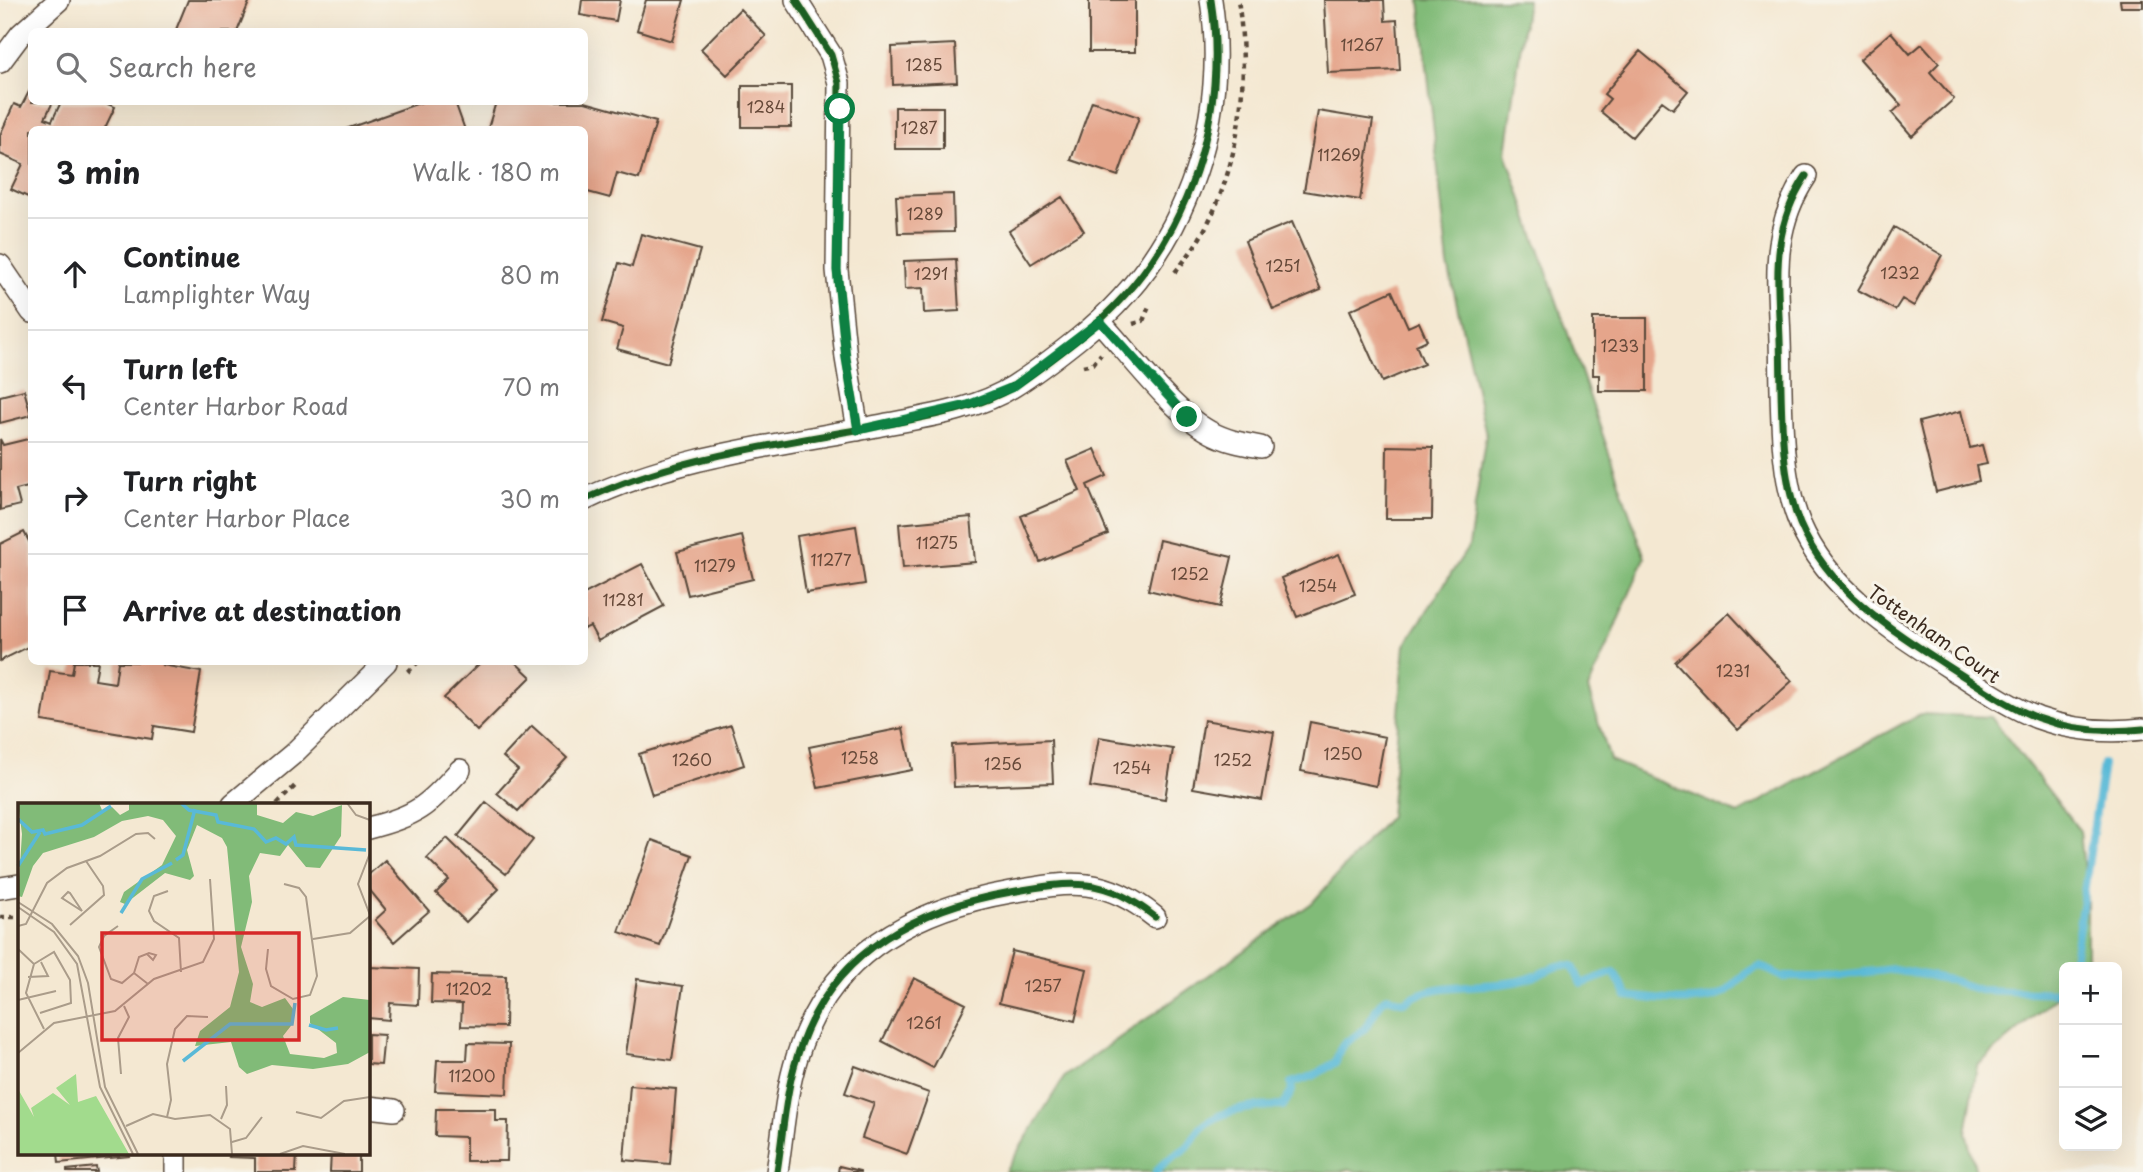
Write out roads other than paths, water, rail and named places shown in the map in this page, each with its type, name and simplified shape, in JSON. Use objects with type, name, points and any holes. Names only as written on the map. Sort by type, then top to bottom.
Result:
[{"type":"street","points":[[0,62],[21,34],[59,0]]},
{"type":"street","points":[[796,0],[831,55],[839,83],[837,270],[846,358],[858,430]]},
{"type":"street","points":[[588,498],[644,476],[703,460],[858,430],[968,405],[1013,387],[1100,321],[1134,286],[1162,246],[1185,202],[1201,159],[1211,115],[1216,70],[1211,0]]},
{"type":"street","name":"Tottenham Court","points":[[1806,176],[1790,200],[1780,231],[1778,261],[1782,402],[1789,485],[1799,521],[1811,547],[1833,578],[1860,605],[1915,645],[2005,702],[2039,718],[2074,728],[2110,731],[2143,729]]},
{"type":"street","points":[[0,265],[28,306]]},
{"type":"street","points":[[1100,321],[1187,417],[1210,433],[1236,443],[1261,447]]},
{"type":"street","points":[[235,803],[293,754],[383,665]]},
{"type":"street","points":[[369,828],[401,820],[426,807],[460,770]]},
{"type":"street","points":[[777,1172],[787,1094],[797,1055],[813,1020],[836,984],[862,956],[893,932],[925,914],[962,902],[1078,883],[1106,887],[1133,899],[1155,917]]},
{"type":"street","points":[[0,888],[18,885]]},
{"type":"street","points":[[369,1107],[394,1110]]},
{"type":"street","points":[[176,1154],[176,1172]]},
{"type":"waterway","points":[[2074,962],[2103,764]]},
{"type":"waterway","points":[[1156,1172],[1166,1161],[1186,1148],[1201,1128],[1220,1115],[1241,1109],[1283,1106],[1292,1091],[1291,1083],[1313,1076],[1336,1062],[1344,1044],[1364,1029],[1387,997],[1404,1002],[1433,990],[1512,982],[1566,965],[1573,966],[1581,984],[1614,972],[1627,996],[1663,1000],[1692,1000],[1716,996],[1760,966],[1783,977],[1821,977],[1894,969],[1950,980],[1979,990],[2059,993]]}]
